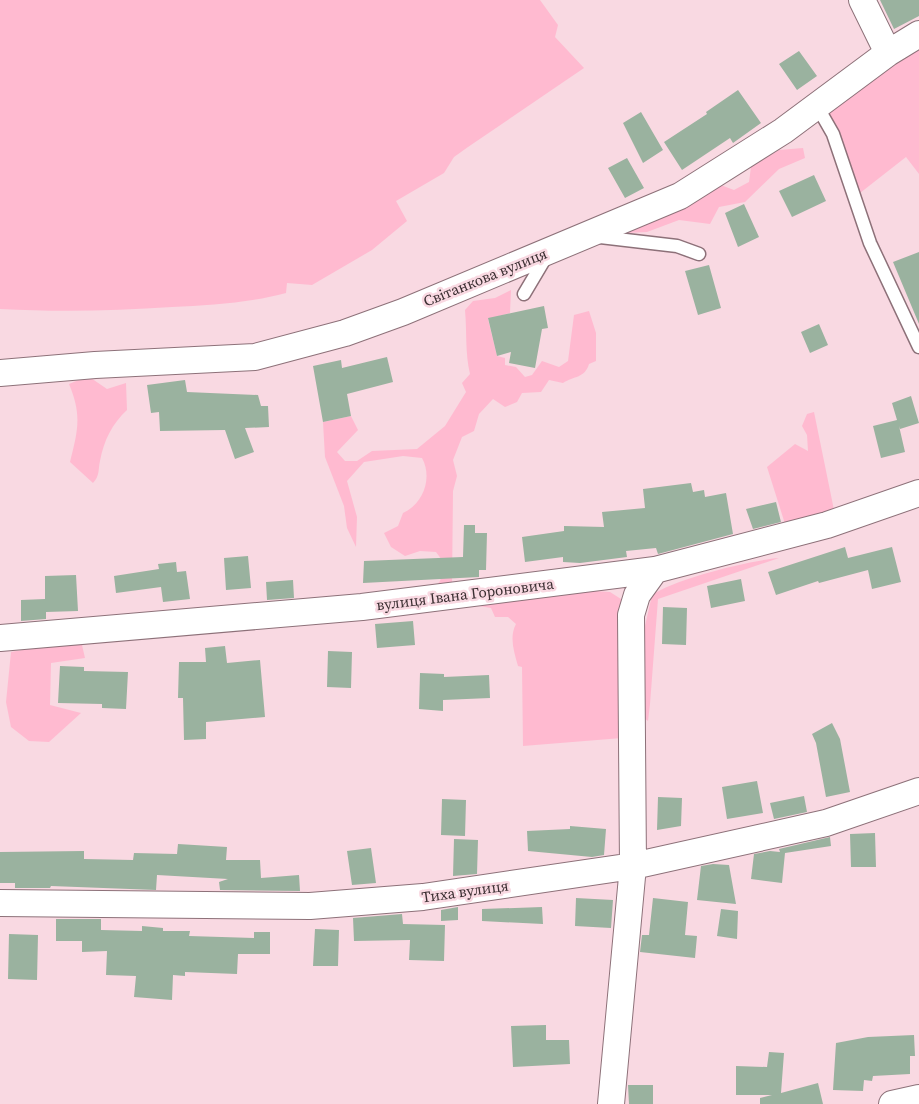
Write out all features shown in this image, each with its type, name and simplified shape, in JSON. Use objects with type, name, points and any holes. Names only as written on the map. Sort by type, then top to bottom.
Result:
[{"type":"street","points":[[862,0],[888,53]]},
{"type":"street","name":"Світанкова вулиця","points":[[0,373],[95,365],[255,357],[345,333],[680,196],[783,131],[888,53],[919,34]]},
{"type":"street","name":"вулиця Івана Гороновича","points":[[0,638],[362,607],[655,570],[827,525],[919,493]]},
{"type":"street","points":[[611,1104],[633,866],[631,615],[637,596],[655,570]]},
{"type":"street","name":"Тиха вулиця","points":[[0,903],[310,906],[423,897],[633,866],[826,823],[919,791]]},
{"type":"street","points":[[892,1104],[919,1098]]},
{"type":"lane","points":[[817,106],[833,134],[870,243],[919,347]]},
{"type":"lane","points":[[524,294],[550,250],[605,236],[677,246],[699,254]]},
{"type":"shaded area","points":[[0,0],[540,0],[558,25],[555,37],[584,68],[454,157],[444,173],[396,201],[407,221],[372,250],[312,285],[287,283],[286,293],[215,304],[107,310],[0,309]]},
{"type":"shaded area","points":[[919,40],[919,174],[906,157],[860,193],[827,108]]},
{"type":"shaded area","points":[[803,148],[805,158],[779,169],[745,202],[719,207],[710,224],[679,220],[647,232],[626,233],[638,221],[718,184],[734,190],[749,182],[751,167],[779,150]]},
{"type":"shaded area","points":[[511,290],[510,313],[488,319],[497,356],[505,358],[505,365],[516,367],[525,377],[532,375],[542,361],[559,367],[568,361],[574,315],[589,311],[596,333],[596,361],[589,364],[585,372],[579,376],[563,383],[549,380],[541,392],[522,393],[517,402],[505,407],[493,399],[479,414],[474,431],[462,437],[453,460],[457,476],[453,491],[452,586],[434,589],[440,581],[445,564],[436,552],[420,551],[405,556],[391,547],[384,533],[398,526],[403,513],[421,497],[426,482],[422,458],[403,456],[364,462],[347,481],[357,517],[356,547],[347,528],[344,506],[325,457],[323,422],[351,416],[358,430],[337,452],[345,461],[357,461],[372,451],[417,449],[445,426],[466,392],[462,383],[470,374],[465,310],[473,301],[495,298]]},
{"type":"shaded area","points":[[88,376],[107,389],[126,383],[127,410],[106,439],[98,475],[93,483],[70,462],[75,441],[77,414],[69,384]]},
{"type":"shaded area","points":[[814,412],[834,510],[786,527],[767,467],[795,444],[808,451],[807,435],[802,426],[807,414]]},
{"type":"shaded area","points":[[779,558],[658,599],[648,721],[644,718],[645,626],[652,595],[677,583],[713,571]]},
{"type":"shaded area","points":[[595,591],[610,592],[621,599],[622,738],[523,746],[522,667],[518,666],[513,639],[516,624],[508,617],[495,617],[491,608],[479,606],[481,603]]},
{"type":"shaded area","points":[[55,644],[82,645],[85,658],[51,663],[50,705],[81,713],[49,742],[29,741],[11,727],[6,702],[11,652]]},
{"type":"building","points":[[880,0],[919,0],[919,16],[894,29]]},
{"type":"building","points":[[799,51],[817,76],[797,90],[779,64]]},
{"type":"building","points":[[738,90],[761,123],[733,143],[730,138],[682,170],[664,142],[707,114],[706,112]]},
{"type":"building","points":[[641,112],[663,150],[643,163],[623,123]]},
{"type":"building","points":[[627,158],[644,188],[625,198],[608,168]]},
{"type":"building","points":[[814,175],[826,201],[792,217],[779,191]]},
{"type":"building","points":[[744,204],[759,237],[738,247],[725,213]]},
{"type":"building","points":[[919,252],[919,324],[893,262]]},
{"type":"building","points":[[709,265],[721,308],[698,315],[685,271]]},
{"type":"building","points":[[544,306],[548,328],[542,329],[535,368],[509,363],[511,352],[497,356],[488,318]]},
{"type":"building","points":[[819,324],[828,345],[810,353],[801,332]]},
{"type":"building","points":[[387,357],[393,382],[347,394],[351,416],[323,422],[313,366],[341,360],[342,368]]},
{"type":"building","points":[[185,380],[187,392],[258,395],[261,406],[268,406],[269,427],[245,428],[254,452],[235,459],[225,430],[160,431],[159,412],[151,413],[147,385]]},
{"type":"building","points":[[911,396],[919,423],[900,429],[899,426],[905,452],[881,458],[873,426],[897,420],[892,403]]},
{"type":"building","points":[[691,483],[693,492],[704,490],[705,497],[726,493],[733,534],[658,554],[656,548],[626,551],[627,557],[580,563],[563,562],[563,557],[525,562],[522,537],[564,531],[564,526],[604,527],[602,512],[645,508],[643,489]]},
{"type":"building","points":[[776,502],[781,522],[753,529],[746,509]]},
{"type":"building","points":[[464,525],[475,525],[475,533],[487,533],[486,570],[479,570],[479,577],[363,583],[364,561],[463,557]]},
{"type":"building","points":[[845,547],[848,558],[892,547],[901,582],[872,589],[868,570],[819,583],[818,581],[776,595],[768,572]]},
{"type":"building","points":[[248,556],[251,588],[226,590],[224,558]]},
{"type":"building","points":[[176,562],[177,572],[186,571],[190,599],[163,602],[161,587],[116,593],[114,576],[159,569],[158,564]]},
{"type":"building","points":[[76,575],[78,611],[46,612],[46,619],[21,621],[21,600],[45,599],[45,576]]},
{"type":"building","points":[[741,579],[745,601],[711,608],[707,586]]},
{"type":"building","points":[[293,580],[294,598],[267,600],[266,582]]},
{"type":"building","points":[[663,607],[687,608],[686,645],[662,644]]},
{"type":"building","points":[[413,621],[415,645],[377,648],[375,624]]},
{"type":"building","points":[[225,646],[227,663],[260,660],[265,717],[206,722],[206,739],[184,740],[183,698],[178,698],[179,662],[206,662],[205,648]]},
{"type":"building","points":[[328,651],[352,652],[351,688],[327,687]]},
{"type":"building","points":[[60,666],[84,667],[84,671],[128,672],[126,709],[102,708],[102,704],[58,703]]},
{"type":"building","points":[[420,673],[444,674],[444,677],[489,675],[490,698],[443,700],[443,711],[419,709]]},
{"type":"building","points":[[832,723],[840,739],[850,792],[826,797],[816,743],[812,734]]},
{"type":"building","points":[[757,781],[763,813],[727,819],[722,787]]},
{"type":"building","points":[[804,796],[807,812],[774,819],[770,803]]},
{"type":"building","points":[[658,797],[682,798],[681,826],[657,830]]},
{"type":"building","points":[[442,799],[466,800],[465,836],[441,835]]},
{"type":"building","points":[[570,826],[606,829],[604,855],[592,857],[528,851],[527,831],[570,829]]},
{"type":"building","points":[[875,833],[876,867],[851,867],[850,834]]},
{"type":"building","points":[[830,837],[831,846],[785,853],[782,883],[751,879],[754,854],[780,852],[779,849]]},
{"type":"building","points":[[454,839],[478,840],[477,874],[453,876]]},
{"type":"building","points":[[178,844],[227,847],[226,860],[260,860],[261,878],[299,875],[300,891],[220,890],[219,882],[228,879],[157,875],[156,890],[51,886],[50,888],[15,888],[15,883],[0,883],[0,852],[84,851],[84,859],[133,860],[134,853],[177,854]]},
{"type":"building","points":[[371,848],[376,883],[352,885],[347,851]]},
{"type":"building","points":[[729,865],[736,904],[697,900],[701,866]]},
{"type":"building","points":[[576,898],[613,900],[611,928],[575,926]]},
{"type":"building","points":[[653,898],[688,902],[685,935],[697,936],[695,958],[640,952],[642,935],[649,935]]},
{"type":"building","points":[[458,907],[458,920],[441,921],[441,910]]},
{"type":"building","points":[[542,907],[543,924],[482,921],[482,909]]},
{"type":"building","points":[[721,909],[738,911],[737,939],[717,936]]},
{"type":"building","points":[[402,914],[403,924],[445,925],[444,961],[409,960],[410,940],[354,941],[353,918]]},
{"type":"building","points":[[56,919],[101,919],[101,930],[142,931],[142,926],[163,928],[163,931],[190,931],[189,936],[254,938],[254,932],[270,932],[270,954],[238,954],[237,974],[185,972],[185,976],[173,975],[172,1000],[134,997],[136,976],[106,975],[107,951],[82,952],[82,941],[56,941]]},
{"type":"building","points":[[315,929],[339,930],[338,966],[313,966]]},
{"type":"building","points":[[9,934],[38,935],[37,980],[8,979]]},
{"type":"building","points":[[546,1025],[546,1040],[569,1040],[570,1064],[513,1067],[511,1026]]},
{"type":"building","points":[[914,1035],[915,1056],[910,1056],[910,1074],[873,1076],[872,1081],[864,1080],[863,1091],[833,1090],[836,1043],[868,1037]]},
{"type":"building","points":[[769,1052],[784,1053],[781,1093],[818,1083],[823,1104],[760,1104],[760,1098],[772,1095],[736,1095],[736,1066],[767,1067]]},
{"type":"building","points":[[628,1085],[653,1085],[653,1104],[629,1104]]}]
